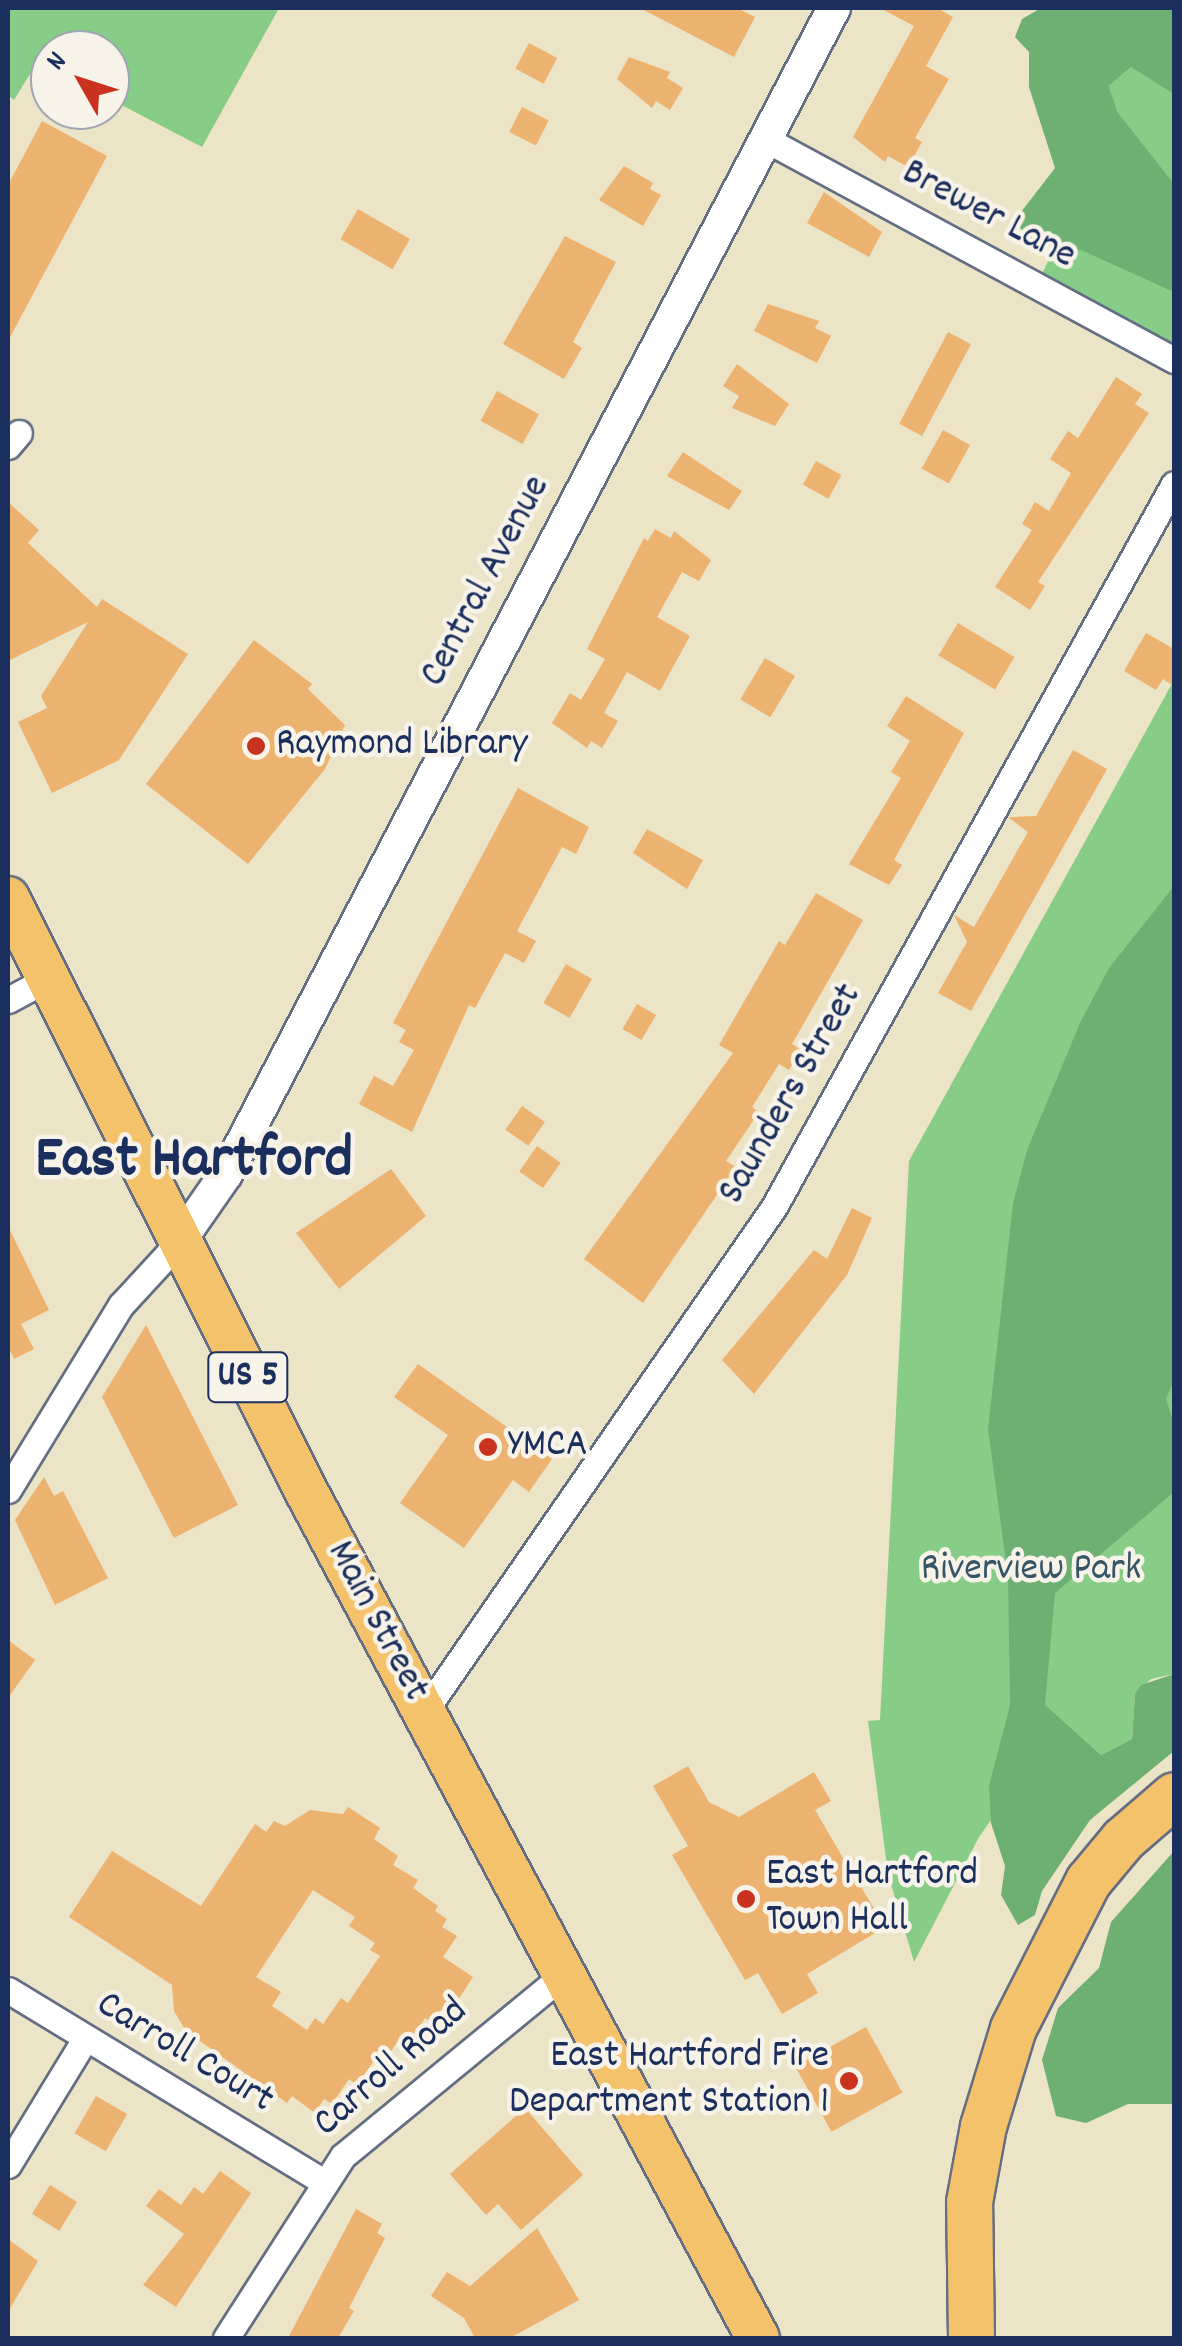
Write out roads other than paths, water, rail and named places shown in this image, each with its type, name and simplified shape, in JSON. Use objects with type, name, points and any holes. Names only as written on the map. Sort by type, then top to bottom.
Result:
[{"type":"highway","name":"Main Street","points":[[8,898],[178,1243],[562,1976],[758,2338]]},
{"type":"highway","points":[[972,2338],[970,2202],[983,2126],[1013,2028],[1082,1890],[1123,1839],[1174,1795]]},
{"type":"street","name":"Central Avenue","points":[[178,1243],[226,1174],[834,8]]},
{"type":"street","name":"Brewer Lane","points":[[765,140],[1174,360]]},
{"type":"street","name":"Saunders Street","points":[[424,1712],[774,1207],[1174,484]]},
{"type":"street","points":[[8,1000],[46,979]]},
{"type":"street","points":[[8,1490],[121,1305],[178,1243]]},
{"type":"street","name":"Carroll Road","points":[[226,2338],[322,2181],[367,2132],[562,1976]]},
{"type":"street","name":"Carroll Court","points":[[8,1990],[322,2181]]},
{"type":"street","points":[[8,2165],[85,2039]]},
{"type":"place","name":"Raymond Library","points":[[256,746]]},
{"type":"place","name":"YMCA","points":[[488,1447]]},
{"type":"place","name":"East Hartford Town Hall","points":[[746,1899]]},
{"type":"place","name":"East Hartford Fire Department Station 1","points":[[849,2081]]},
{"type":"district","name":"East Hartford","points":[[194,1162]]},
{"type":"park label","name":"Riverview Park","points":[[1031,1571]]}]
